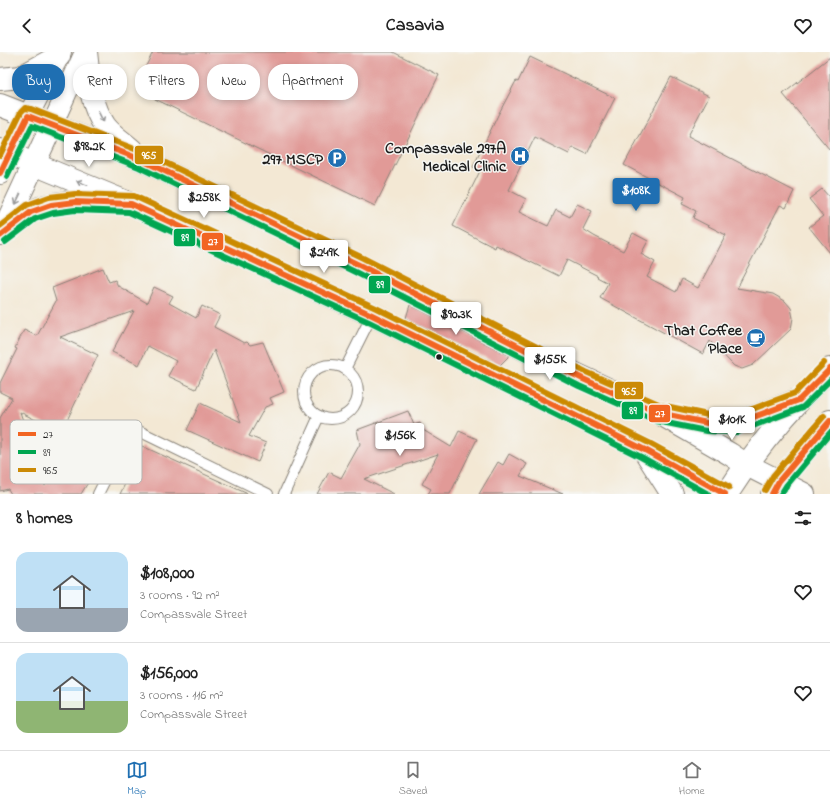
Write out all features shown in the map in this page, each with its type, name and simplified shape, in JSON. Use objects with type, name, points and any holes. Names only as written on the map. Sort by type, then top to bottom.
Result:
[{"type":"street","points":[[1,235],[85,52]]},
{"type":"street","points":[[85,52],[90,92],[106,126],[142,160]]},
{"type":"street","points":[[0,79],[21,77],[60,54]]},
{"type":"street","points":[[0,172],[5,152],[28,116],[60,54]]},
{"type":"street","points":[[0,105],[142,160],[359,265],[551,363],[659,413],[730,454],[776,488],[804,494]]},
{"type":"street","points":[[5,152],[131,204],[372,315],[645,450],[726,494],[745,464],[799,400],[830,369]]},
{"type":"street","points":[[1,235],[31,212],[51,205],[75,202],[131,204]]},
{"type":"street","points":[[659,413],[707,423],[735,424],[799,400]]},
{"type":"street","points":[[776,488],[830,421]]},
{"type":"street","points":[[645,450],[672,494]]},
{"type":"lane","points":[[345,369],[372,315]]},
{"type":"lane","points":[[326,365],[336,365],[345,369],[352,375],[357,384],[358,395],[355,404],[348,412],[339,417],[329,419],[319,416],[306,402],[304,393],[305,383],[310,375],[317,369],[326,365]]},
{"type":"lane","points":[[284,494],[319,416]]},
{"type":"lane","points":[[142,432],[268,494]]},
{"type":"lane","points":[[98,494],[103,484]]},
{"type":"building","name":"297 MSCP","points":[[153,52],[393,52],[439,75],[375,206],[157,100],[199,100],[199,64],[147,64]]},
{"type":"building","points":[[530,57],[615,98],[587,154],[572,147],[569,154],[535,137],[509,190],[526,199],[519,212],[548,226],[556,210],[570,217],[577,204],[592,211],[583,229],[623,251],[633,233],[648,241],[641,254],[655,262],[647,277],[676,292],[682,279],[698,288],[726,235],[693,218],[696,211],[682,204],[685,197],[624,165],[671,77],[709,96],[688,136],[794,191],[786,208],[780,205],[737,288],[773,294],[785,301],[791,308],[793,318],[791,329],[753,365],[742,369],[734,366],[710,341],[703,354],[600,298],[608,283],[597,277],[598,276],[567,260],[559,276],[496,245],[495,248],[453,226],[480,171],[473,167],[498,115],[516,81],[518,82]]},
{"type":"building","points":[[830,57],[830,150],[783,94]]},
{"type":"building","points":[[822,189],[830,198],[830,253],[809,227],[823,216],[809,199]]},
{"type":"building","points":[[103,268],[109,282],[115,280],[118,286],[147,303],[154,287],[173,296],[169,303],[196,318],[202,306],[220,315],[214,327],[244,343],[247,342],[250,345],[263,342],[284,392],[270,398],[273,404],[265,407],[249,436],[266,443],[258,462],[187,430],[200,403],[241,422],[214,350],[196,389],[168,376],[176,361],[148,346],[139,365],[112,352],[134,311],[60,337],[98,355],[67,420],[36,420],[20,412],[23,420],[10,420],[10,484],[44,484],[45,486],[46,484],[87,484],[81,494],[11,494],[8,489],[0,491],[0,418],[12,398],[0,392],[0,383],[17,349],[15,348],[24,330],[37,336],[56,301],[52,288]]},
{"type":"building","points":[[410,305],[508,355],[508,357],[500,365],[406,318]]},
{"type":"building","points":[[408,411],[414,425],[420,423],[423,430],[451,447],[459,431],[477,439],[450,494],[428,494],[431,489],[422,484],[438,454],[364,479],[394,494],[317,494],[329,472],[341,478],[360,444],[357,430]]},
{"type":"building","points":[[142,446],[248,494],[120,494],[125,484],[142,484]]},
{"type":"building","points":[[509,454],[527,464],[520,476],[563,494],[479,494],[498,462],[503,465]]},
{"type":"transit line","name":"965","points":[[0,155],[21,112],[25,108],[31,109],[145,153],[363,258],[586,372],[661,405],[708,415],[734,416],[795,393],[824,363]]},
{"type":"transit line","name":"27","points":[[0,173],[28,116],[142,160],[359,265],[583,379],[659,413],[707,423],[735,424],[799,400],[830,369]]},
{"type":"transit line","name":"89","points":[[7,177],[32,126],[139,167],[355,272],[579,386],[657,421],[706,431],[737,432],[803,407],[830,380]]},
{"type":"transit line","name":"965","points":[[0,226],[27,205],[49,197],[75,194],[134,196],[376,308],[649,443],[729,487]]},
{"type":"transit line","name":"27","points":[[0,236],[31,212],[51,205],[75,202],[131,204],[372,315],[645,450],[725,494]]},
{"type":"transit line","name":"89","points":[[5,242],[35,219],[53,213],[75,210],[129,212],[369,322],[641,457],[708,494]]},
{"type":"transit line","name":"965","points":[[765,490],[773,476],[824,416]]},
{"type":"transit line","name":"27","points":[[772,494],[779,481],[830,421]]},
{"type":"transit line","name":"89","points":[[781,494],[830,433]]},
{"type":"place","name":"Compassvale 297A Medical Clinic","points":[[520,156]]},
{"type":"place","name":"297 MSCP","points":[[337,158]]},
{"type":"place","name":"That Coffee Place","points":[[756,338]]}]
